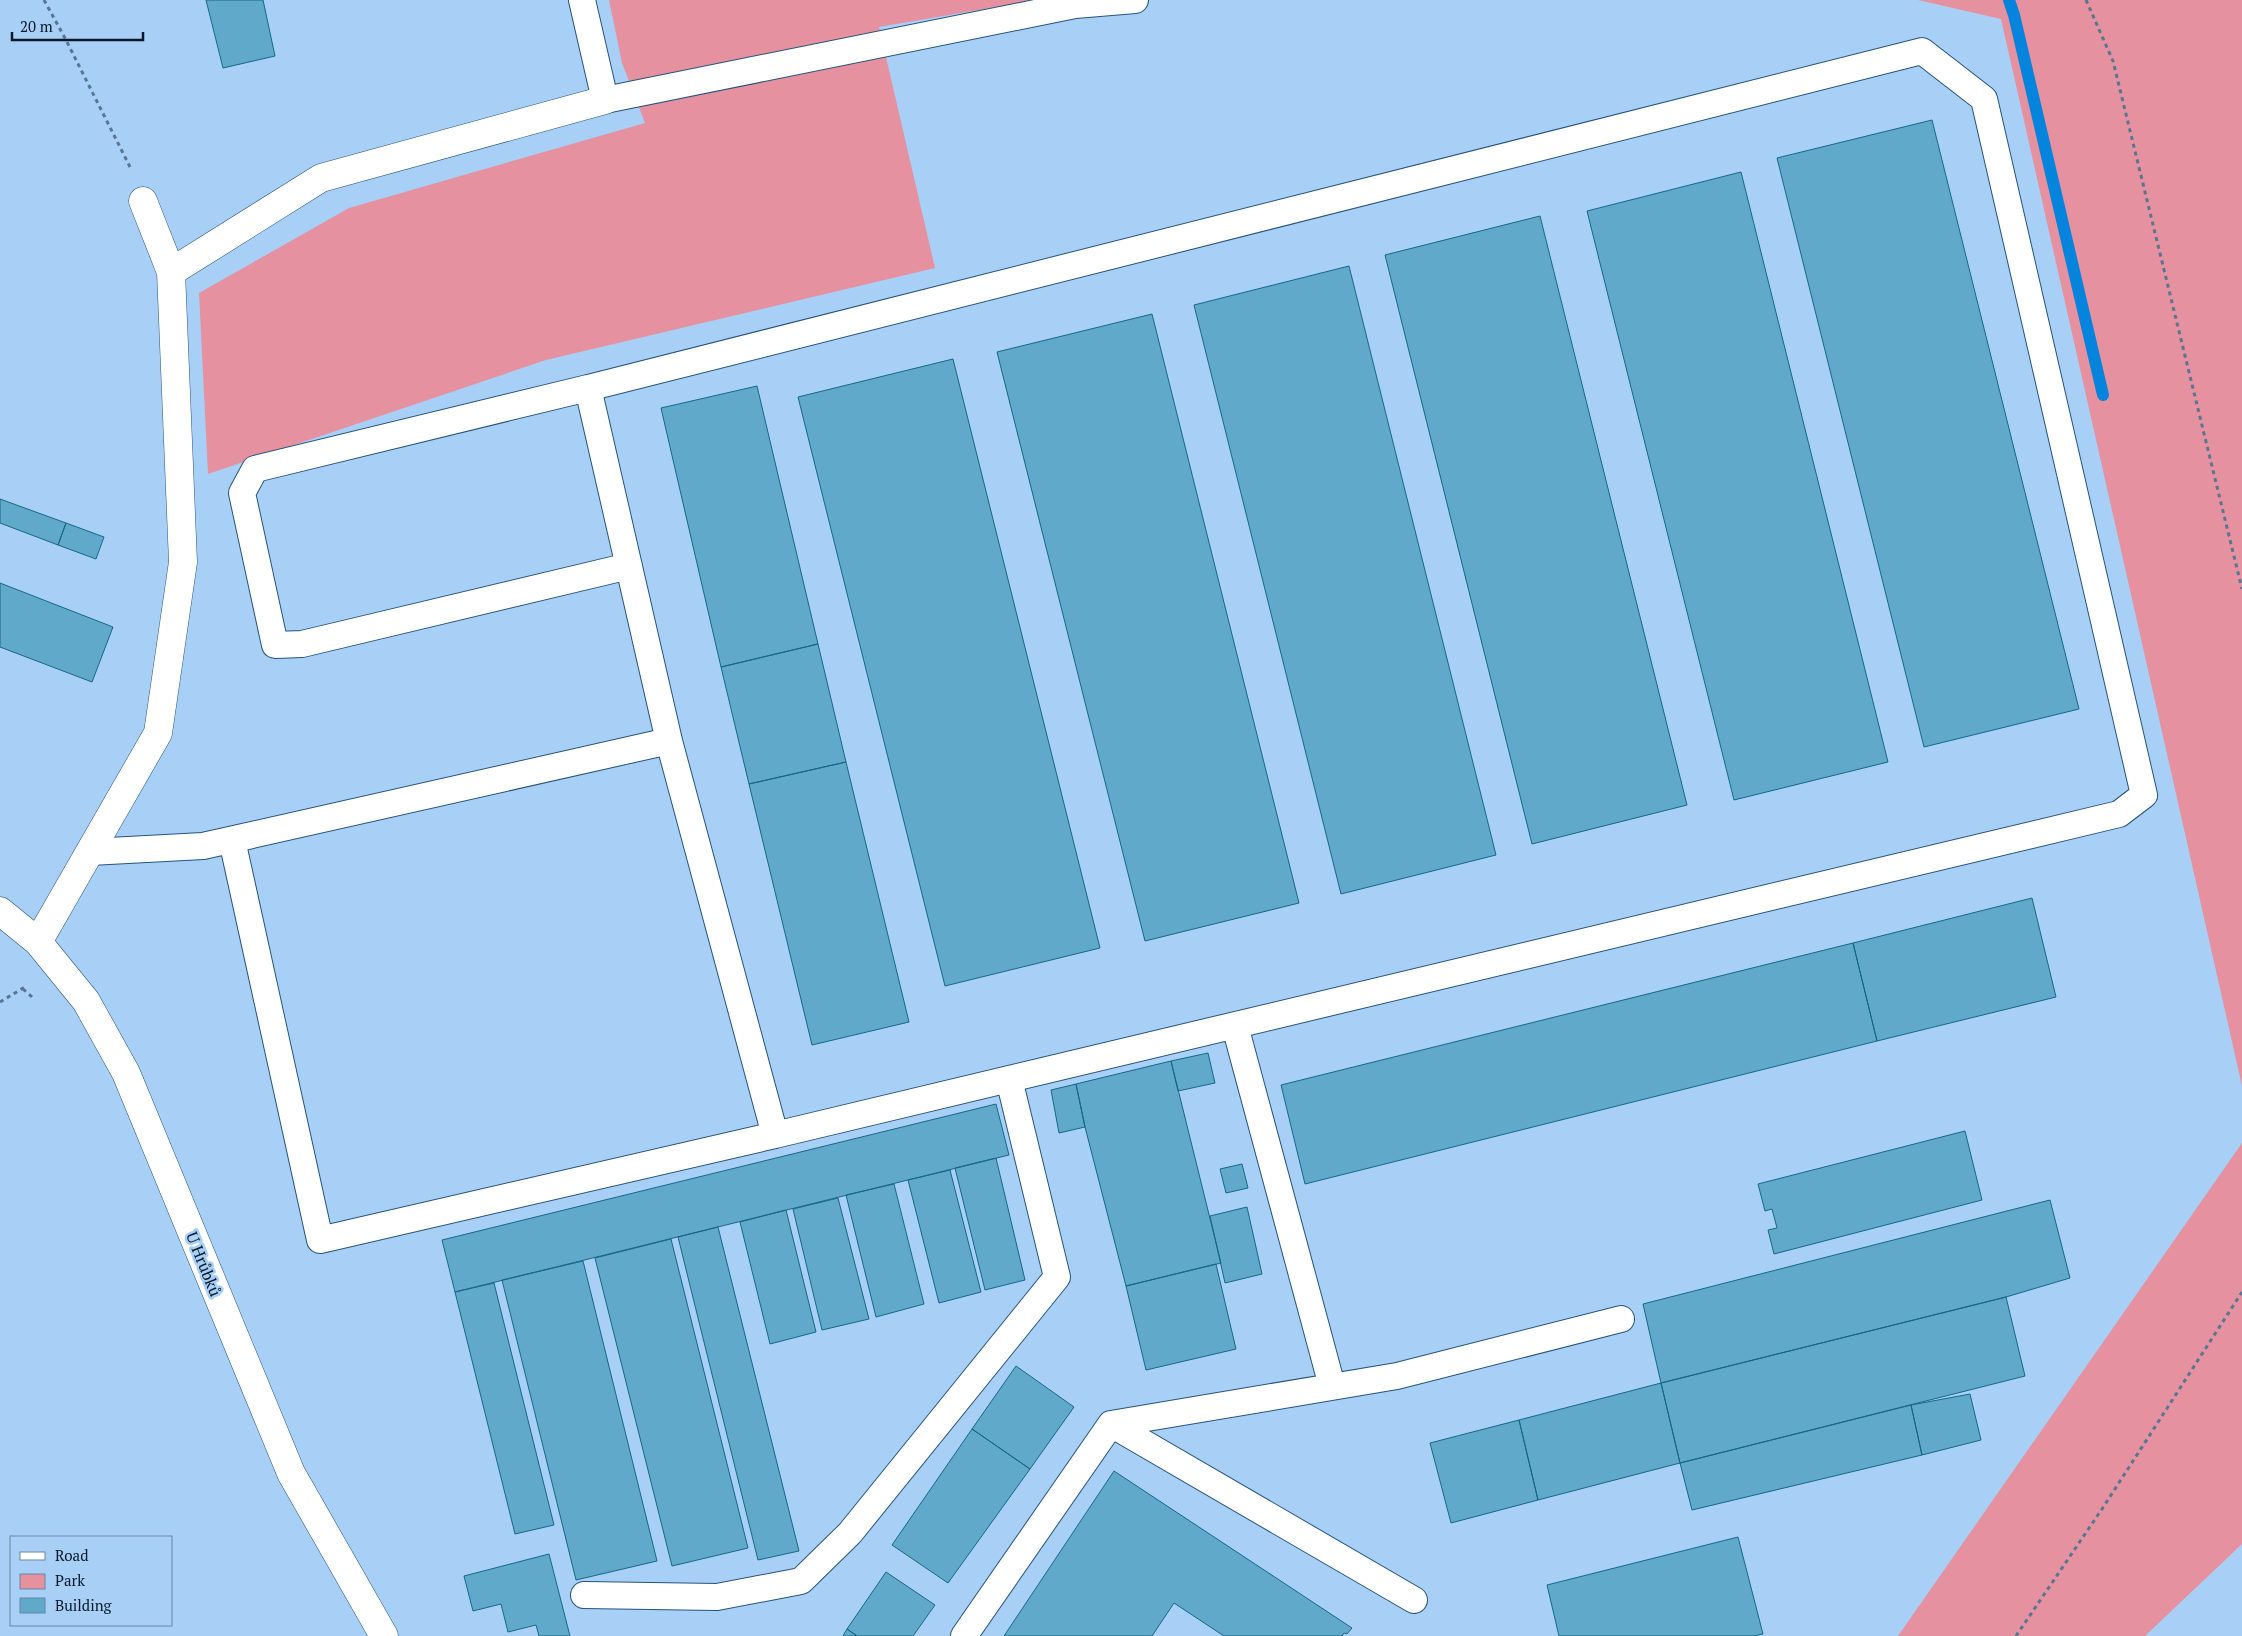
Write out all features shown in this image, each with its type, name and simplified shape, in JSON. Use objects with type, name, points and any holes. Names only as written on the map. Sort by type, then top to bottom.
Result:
[{"type":"street","points":[[171,272],[320,178],[606,100]]},
{"type":"street","points":[[38,942],[158,733],[183,562],[171,272],[143,201]]},
{"type":"street","name":"U Hrůbků","points":[[0,911],[38,942],[86,1001],[126,1073],[291,1473],[384,1636]]},
{"type":"lane","points":[[582,0],[606,100],[1075,5],[1135,0]]},
{"type":"lane","points":[[232,840],[320,1240],[1236,1026],[2119,814],[2144,795],[1984,99],[1922,51],[588,388],[255,469],[242,492],[275,645],[302,644],[629,566]]},
{"type":"lane","points":[[588,388],[669,741],[775,1135]]},
{"type":"lane","points":[[90,852],[203,846],[669,741]]},
{"type":"lane","points":[[1236,1026],[1332,1386]]},
{"type":"lane","points":[[584,1595],[717,1597],[801,1581],[850,1533],[1057,1277],[1009,1079]]},
{"type":"lane","points":[[964,1636],[1111,1424],[1397,1376],[1622,1319]]},
{"type":"lane","points":[[1111,1424],[1414,1600]]},
{"type":"path","points":[[44,0],[128,163],[143,201]]},
{"type":"path","points":[[2086,0],[2112,61],[2242,589]]},
{"type":"path","points":[[2016,1636],[2102,1509],[2242,1292]]},
{"type":"green space","points":[[609,0],[1037,0],[879,27],[935,268],[546,360],[208,474],[199,293],[349,208],[645,123],[622,63]]},
{"type":"green space","points":[[1918,0],[2242,0],[2242,1086],[2001,19]]},
{"type":"green space","points":[[2242,1143],[2242,1544],[2145,1636],[1898,1636]]},
{"type":"building","points":[[206,0],[263,0],[275,56],[223,68]]},
{"type":"building","points":[[1932,120],[2079,709],[1924,747],[1777,158]]},
{"type":"building","points":[[1741,172],[1888,762],[1734,800],[1587,211]]},
{"type":"building","points":[[1540,216],[1687,805],[1532,844],[1385,255]]},
{"type":"building","points":[[1349,266],[1496,855],[1341,894],[1194,305]]},
{"type":"building","points":[[1152,314],[1299,903],[1145,941],[997,352]]},
{"type":"building","points":[[953,359],[1100,948],[945,986],[798,397]]},
{"type":"building","points":[[757,386],[818,644],[721,667],[661,408]]},
{"type":"building","points":[[0,499],[66,523],[58,545],[0,523]]},
{"type":"building","points":[[66,523],[104,537],[96,559],[58,545]]},
{"type":"building","points":[[0,583],[113,627],[92,682],[0,647]]},
{"type":"building","points":[[818,644],[846,762],[749,784],[721,667]]},
{"type":"building","points":[[846,762],[909,1022],[812,1045],[749,784]]},
{"type":"building","points":[[2032,898],[2056,997],[1877,1041],[1853,943]]},
{"type":"building","points":[[1853,943],[1877,1041],[1305,1184],[1281,1085]]},
{"type":"building","points":[[1208,1053],[1215,1083],[1178,1091],[1171,1061]]},
{"type":"building","points":[[1171,1061],[1221,1263],[1126,1286],[1085,1127],[1076,1084]]},
{"type":"building","points":[[1076,1084],[1085,1127],[1059,1133],[1051,1090]]},
{"type":"building","points":[[996,1104],[1009,1155],[455,1292],[442,1240]]},
{"type":"building","points":[[1965,1131],[1982,1200],[1774,1254],[1768,1230],[1777,1228],[1772,1209],[1765,1211],[1758,1184]]},
{"type":"building","points":[[996,1158],[1025,1280],[985,1290],[955,1168]]},
{"type":"building","points":[[1242,1164],[1248,1188],[1226,1193],[1220,1169]]},
{"type":"building","points":[[950,1170],[981,1292],[939,1303],[908,1180]]},
{"type":"building","points":[[894,1184],[924,1304],[876,1317],[846,1195]]},
{"type":"building","points":[[838,1198],[869,1319],[822,1330],[793,1209]]},
{"type":"building","points":[[2050,1200],[2070,1278],[2006,1297],[1661,1383],[1643,1304]]},
{"type":"building","points":[[1247,1207],[1262,1274],[1225,1283],[1210,1216]]},
{"type":"building","points":[[786,1210],[816,1332],[770,1344],[740,1222]]},
{"type":"building","points":[[718,1227],[799,1551],[758,1560],[678,1237]]},
{"type":"building","points":[[671,1239],[748,1548],[672,1566],[595,1258]]},
{"type":"building","points":[[583,1261],[657,1561],[576,1580],[502,1280]]},
{"type":"building","points":[[1216,1264],[1236,1349],[1146,1370],[1126,1286]]},
{"type":"building","points":[[494,1283],[554,1525],[515,1534],[455,1292]]},
{"type":"building","points":[[2006,1297],[2025,1376],[1680,1463],[1661,1383]]},
{"type":"building","points":[[1016,1366],[1074,1407],[1030,1469],[972,1429]]},
{"type":"building","points":[[1661,1383],[1680,1463],[1538,1500],[1519,1420]]},
{"type":"building","points":[[1970,1394],[1981,1440],[1922,1455],[1911,1405]]},
{"type":"building","points":[[1911,1405],[1922,1455],[1692,1510],[1680,1463]]},
{"type":"building","points":[[1519,1420],[1538,1500],[1451,1523],[1430,1443]]},
{"type":"building","points":[[972,1429],[1030,1469],[948,1583],[892,1545]]},
{"type":"building","points":[[1114,1471],[1352,1628],[1347,1634],[1344,1633],[1342,1636],[1224,1636],[1174,1603],[1152,1636],[1004,1636]]},
{"type":"building","points":[[1738,1537],[1763,1634],[1754,1636],[1559,1636],[1547,1585]]},
{"type":"building","points":[[549,1554],[570,1636],[539,1636],[536,1625],[508,1632],[501,1604],[473,1611],[464,1576]]},
{"type":"building","points":[[886,1572],[935,1605],[913,1636],[857,1636],[847,1629]]},
{"type":"building","points":[[847,1629],[857,1636],[843,1636]]},
{"type":"waterway","points":[[2009,0],[2103,395]]}]
